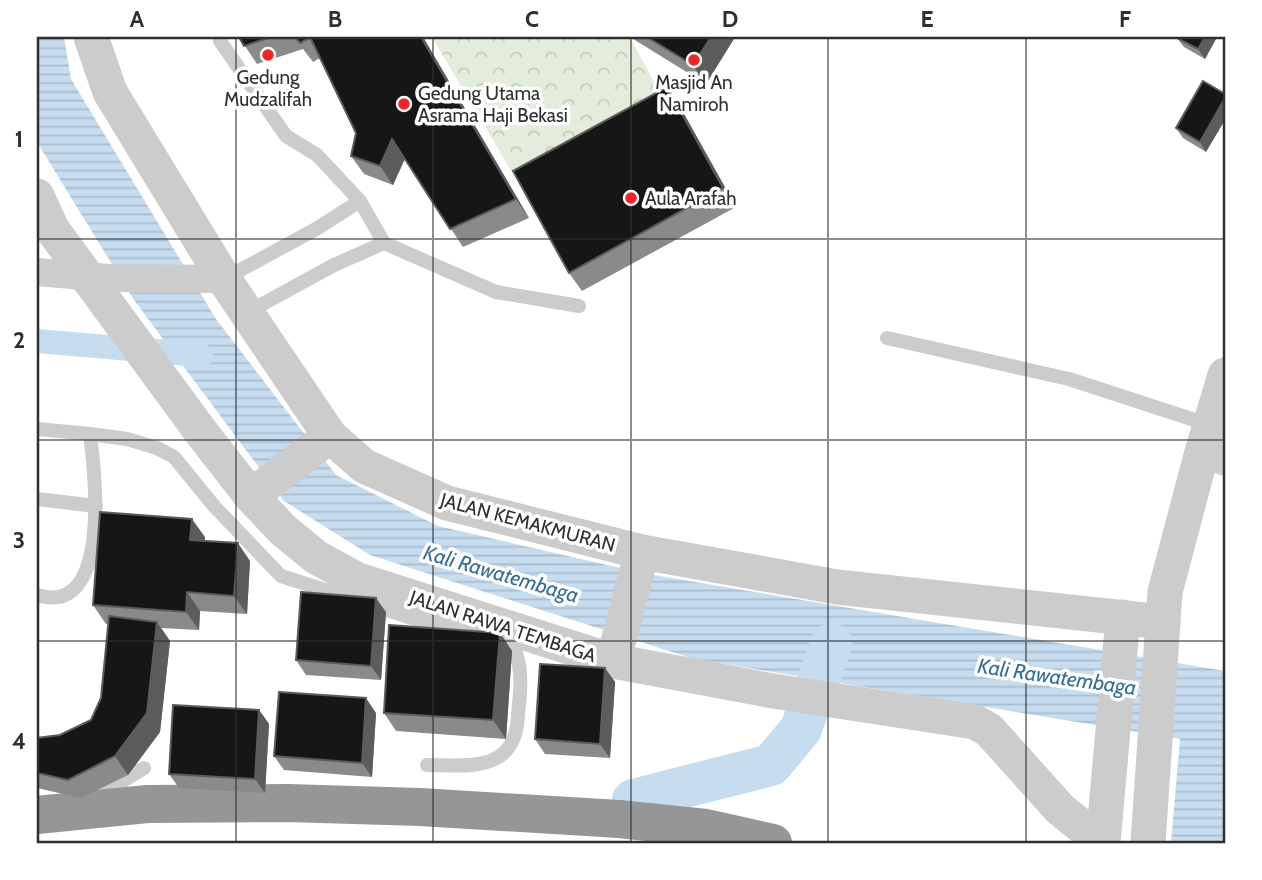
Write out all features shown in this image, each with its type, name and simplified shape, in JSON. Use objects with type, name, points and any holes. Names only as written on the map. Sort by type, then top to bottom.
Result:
[{"type":"highway","points":[[37,815],[148,804],[288,803],[420,807],[619,819],[706,828],[773,843]]},
{"type":"street","name":"JALAN KEMAKMURAN","points":[[91,37],[110,92],[212,279],[248,312],[323,441],[364,466],[447,502],[641,556],[1122,634],[1163,623]]},
{"type":"street","name":"JALAN RAWA TEMBAGA","points":[[37,196],[52,229],[98,278],[116,314],[165,380],[188,444],[255,492],[283,530],[316,557],[358,580],[614,656],[773,691],[975,722],[989,730],[1060,809],[1103,835]]},
{"type":"street","points":[[37,272],[98,278],[212,279]]},
{"type":"street","points":[[1149,833],[1163,623],[1186,518],[1209,451],[1225,376]]},
{"type":"street","points":[[255,492],[323,441]]},
{"type":"street","points":[[614,656],[641,556]]},
{"type":"street","points":[[1103,835],[1122,634]]},
{"type":"lane","points":[[220,41],[286,136],[317,155],[360,201],[384,243],[496,292],[579,306]]},
{"type":"lane","points":[[212,279],[316,229],[360,201]]},
{"type":"lane","points":[[248,312],[334,265],[384,243]]},
{"type":"lane","points":[[887,338],[1069,379],[1209,451]]},
{"type":"lane","points":[[37,429],[127,439],[157,448],[188,444],[214,506],[282,576],[353,601],[514,649],[518,657],[520,697],[516,731],[504,754],[481,765],[427,765]]},
{"type":"lane","points":[[37,595],[65,596],[78,587],[88,566],[96,506],[96,478],[90,434]]},
{"type":"lane","points":[[37,499],[96,506]]},
{"type":"lane","points":[[37,822],[98,797],[144,768]]},
{"type":"green space","points":[[432,37],[630,37],[660,93],[513,174]]},
{"type":"water","name":"Kali Rawatembaga","points":[[37,37],[64,37],[71,79],[216,319],[336,475],[438,526],[642,573],[1225,671],[1225,843],[1171,843],[1180,739],[694,659],[370,555],[284,501],[134,300],[40,147],[37,138]]},
{"type":"building","points":[[239,37],[271,37],[244,46]]},
{"type":"building","points":[[295,37],[311,37],[300,43]]},
{"type":"building","name":"Gedung Utama Asrama Haji Bekasi","points":[[421,37],[516,199],[450,229],[392,139],[380,166],[351,156],[356,133],[311,39]]},
{"type":"building","points":[[647,37],[711,37],[693,65]]},
{"type":"building","points":[[1178,37],[1205,37],[1198,49]]},
{"type":"building","points":[[1203,81],[1225,94],[1225,98],[1200,142],[1176,128]]},
{"type":"building","name":"Aula Arafah","points":[[667,87],[723,188],[569,273],[513,171]]},
{"type":"building","points":[[100,512],[192,519],[190,540],[238,543],[234,596],[187,592],[186,612],[93,605]]},
{"type":"building","points":[[301,592],[376,598],[371,666],[296,660]]},
{"type":"building","points":[[109,616],[157,622],[147,713],[115,756],[68,780],[37,773],[37,738],[60,735],[91,720],[101,698]]},
{"type":"building","points":[[389,625],[500,633],[493,720],[384,713]]},
{"type":"building","points":[[540,664],[605,668],[600,744],[535,739]]},
{"type":"building","points":[[279,692],[366,698],[362,763],[274,756]]},
{"type":"building","points":[[173,705],[259,710],[255,779],[169,774]]},
{"type":"waterway","points":[[37,341],[201,355]]},
{"type":"waterway","points":[[633,800],[771,765],[801,729],[831,644]]},
{"type":"place","name":"Gedung Mudzalifah","points":[[268,55]]},
{"type":"place","name":"Masjid An Namiroh","points":[[694,60]]},
{"type":"place","name":"Gedung Utama Asrama Haji Bekasi","points":[[404,104]]},
{"type":"place","name":"Aula Arafah","points":[[631,198]]}]
